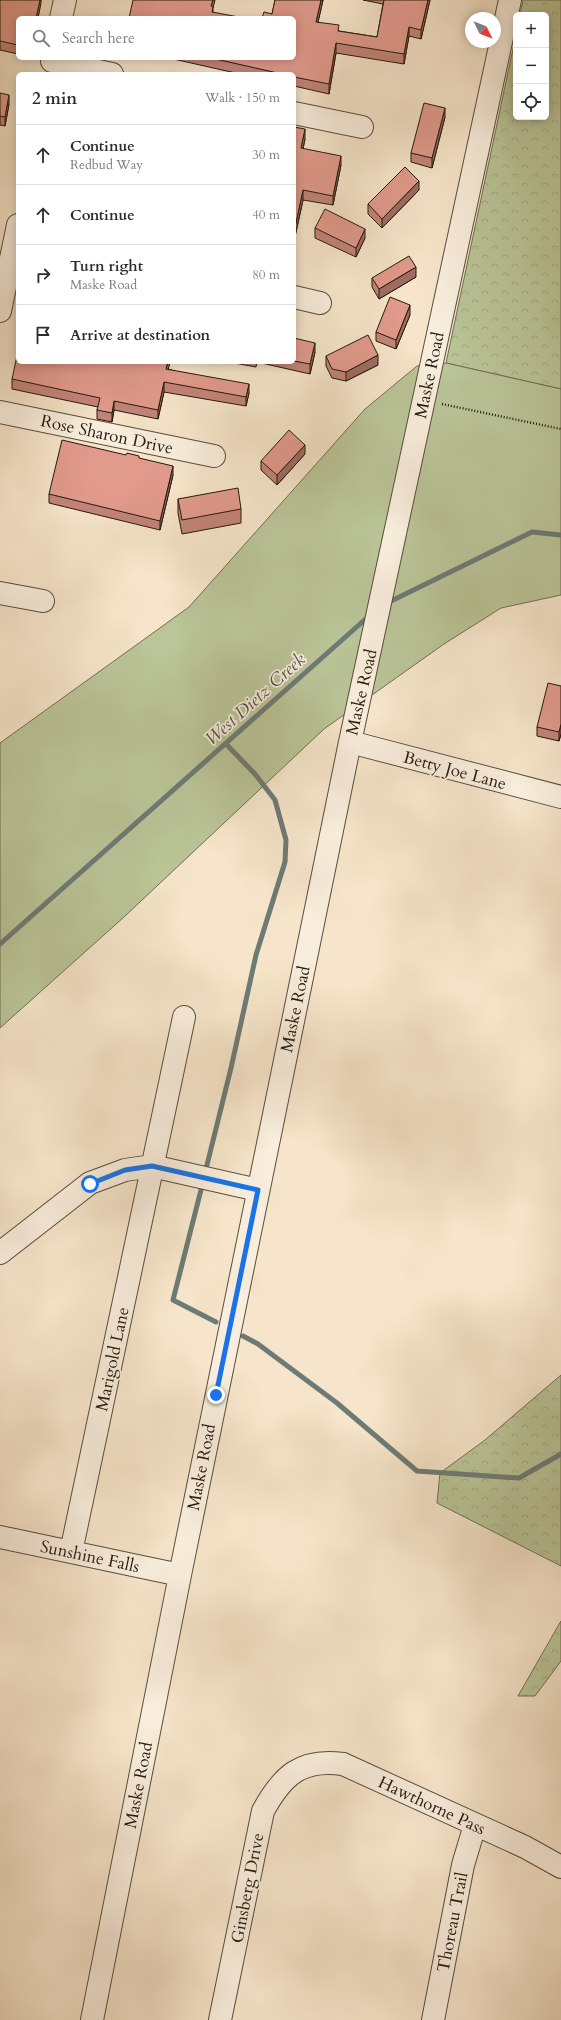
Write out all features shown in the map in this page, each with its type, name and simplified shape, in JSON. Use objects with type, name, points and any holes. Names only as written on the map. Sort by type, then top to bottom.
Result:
[{"type":"street","points":[[61,16],[65,0]]},
{"type":"street","name":"Maske Road","points":[[92,2020],[180,1576],[350,742],[510,0]]},
{"type":"street","points":[[52,64],[100,72]]},
{"type":"street","points":[[296,113],[362,127]]},
{"type":"street","points":[[0,311],[16,235]]},
{"type":"street","points":[[296,297],[320,303]]},
{"type":"street","name":"Rose Sharon Drive","points":[[0,412],[214,456]]},
{"type":"street","points":[[0,592],[43,601]]},
{"type":"street","name":"Betty Joe Lane","points":[[350,742],[561,797]]},
{"type":"street","name":"Marigold Lane","points":[[71,1552],[184,1017]]},
{"type":"street","points":[[0,1253],[90,1184],[125,1170],[152,1166],[258,1190]]},
{"type":"street","name":"Sunshine Falls","points":[[0,1537],[180,1576]]},
{"type":"street","name":"Hawthorne Pass","points":[[299,1769],[310,1764],[327,1762],[343,1764],[525,1847],[561,1867]]},
{"type":"street","name":"Ginsberg Drive","points":[[220,2020],[263,1812],[273,1792],[284,1780],[299,1769]]},
{"type":"street","name":"Thoreau Trail","points":[[433,2020],[464,1865],[475,1825]]},
{"type":"path","points":[[424,400],[561,429]]},
{"type":"green space","points":[[523,0],[561,0],[561,389],[446,363],[513,49],[513,120],[549,120],[549,12],[521,12]]},
{"type":"green space","points":[[446,363],[561,389],[561,595],[501,608],[444,644],[324,729],[124,917],[0,1028],[0,743],[189,607],[365,409],[417,366]]},
{"type":"green space","points":[[561,1375],[561,1566],[437,1503],[440,1473],[485,1440]]},
{"type":"green space","points":[[561,1621],[561,1661],[535,1696],[518,1696]]},
{"type":"building","points":[[0,0],[40,0],[36,16],[16,16],[16,45],[0,41]]},
{"type":"building","points":[[133,0],[213,0],[211,6],[213,7],[212,12],[233,16],[129,16]]},
{"type":"building","points":[[275,0],[321,0],[316,22],[339,25],[338,31],[377,37],[384,0],[428,0],[421,30],[409,27],[404,54],[336,43],[329,84],[296,77],[296,72],[273,72],[220,60],[296,60],[296,16],[263,16],[264,12],[272,14]]},
{"type":"building","points":[[0,93],[9,95],[5,117],[0,116]]},
{"type":"building","points":[[424,103],[445,108],[432,158],[411,153]]},
{"type":"building","points":[[296,127],[305,129],[301,148],[341,156],[333,196],[303,190],[296,223]]},
{"type":"building","points":[[405,167],[419,181],[382,219],[368,204]]},
{"type":"building","points":[[325,209],[365,229],[356,248],[315,228]]},
{"type":"building","points":[[409,256],[416,267],[379,289],[372,278]]},
{"type":"building","points":[[390,297],[410,305],[396,340],[376,332]]},
{"type":"building","points":[[368,335],[378,355],[346,372],[332,369],[326,356]]},
{"type":"building","points":[[296,338],[315,343],[310,364],[296,361]]},
{"type":"building","points":[[16,360],[16,364],[167,364],[166,369],[249,384],[246,397],[164,382],[158,410],[114,401],[112,413],[97,410],[100,398],[12,379]]},
{"type":"building","points":[[289,430],[305,445],[277,475],[261,461]]},
{"type":"building","points":[[62,440],[126,455],[127,453],[139,456],[139,458],[173,466],[160,521],[49,494]]},
{"type":"building","points":[[238,488],[241,509],[182,520],[178,499]]},
{"type":"building","points":[[548,683],[561,686],[561,724],[559,732],[537,727]]},
{"type":"waterway","name":"West Dietz Creek","points":[[387,603],[532,532],[561,535]]},
{"type":"waterway","name":"West Dietz Creek","points":[[0,944],[369,616]]},
{"type":"waterway","points":[[205,1173],[231,1068],[256,955],[285,862],[286,840],[275,800],[255,774],[226,744]]},
{"type":"waterway","points":[[203,1182],[173,1300],[216,1322]]},
{"type":"waterway","points":[[243,1336],[258,1344],[337,1403],[417,1471],[519,1478],[561,1454]]},
{"type":"route","points":[[90,1184],[125,1170],[152,1166],[258,1190],[216,1395]]}]
